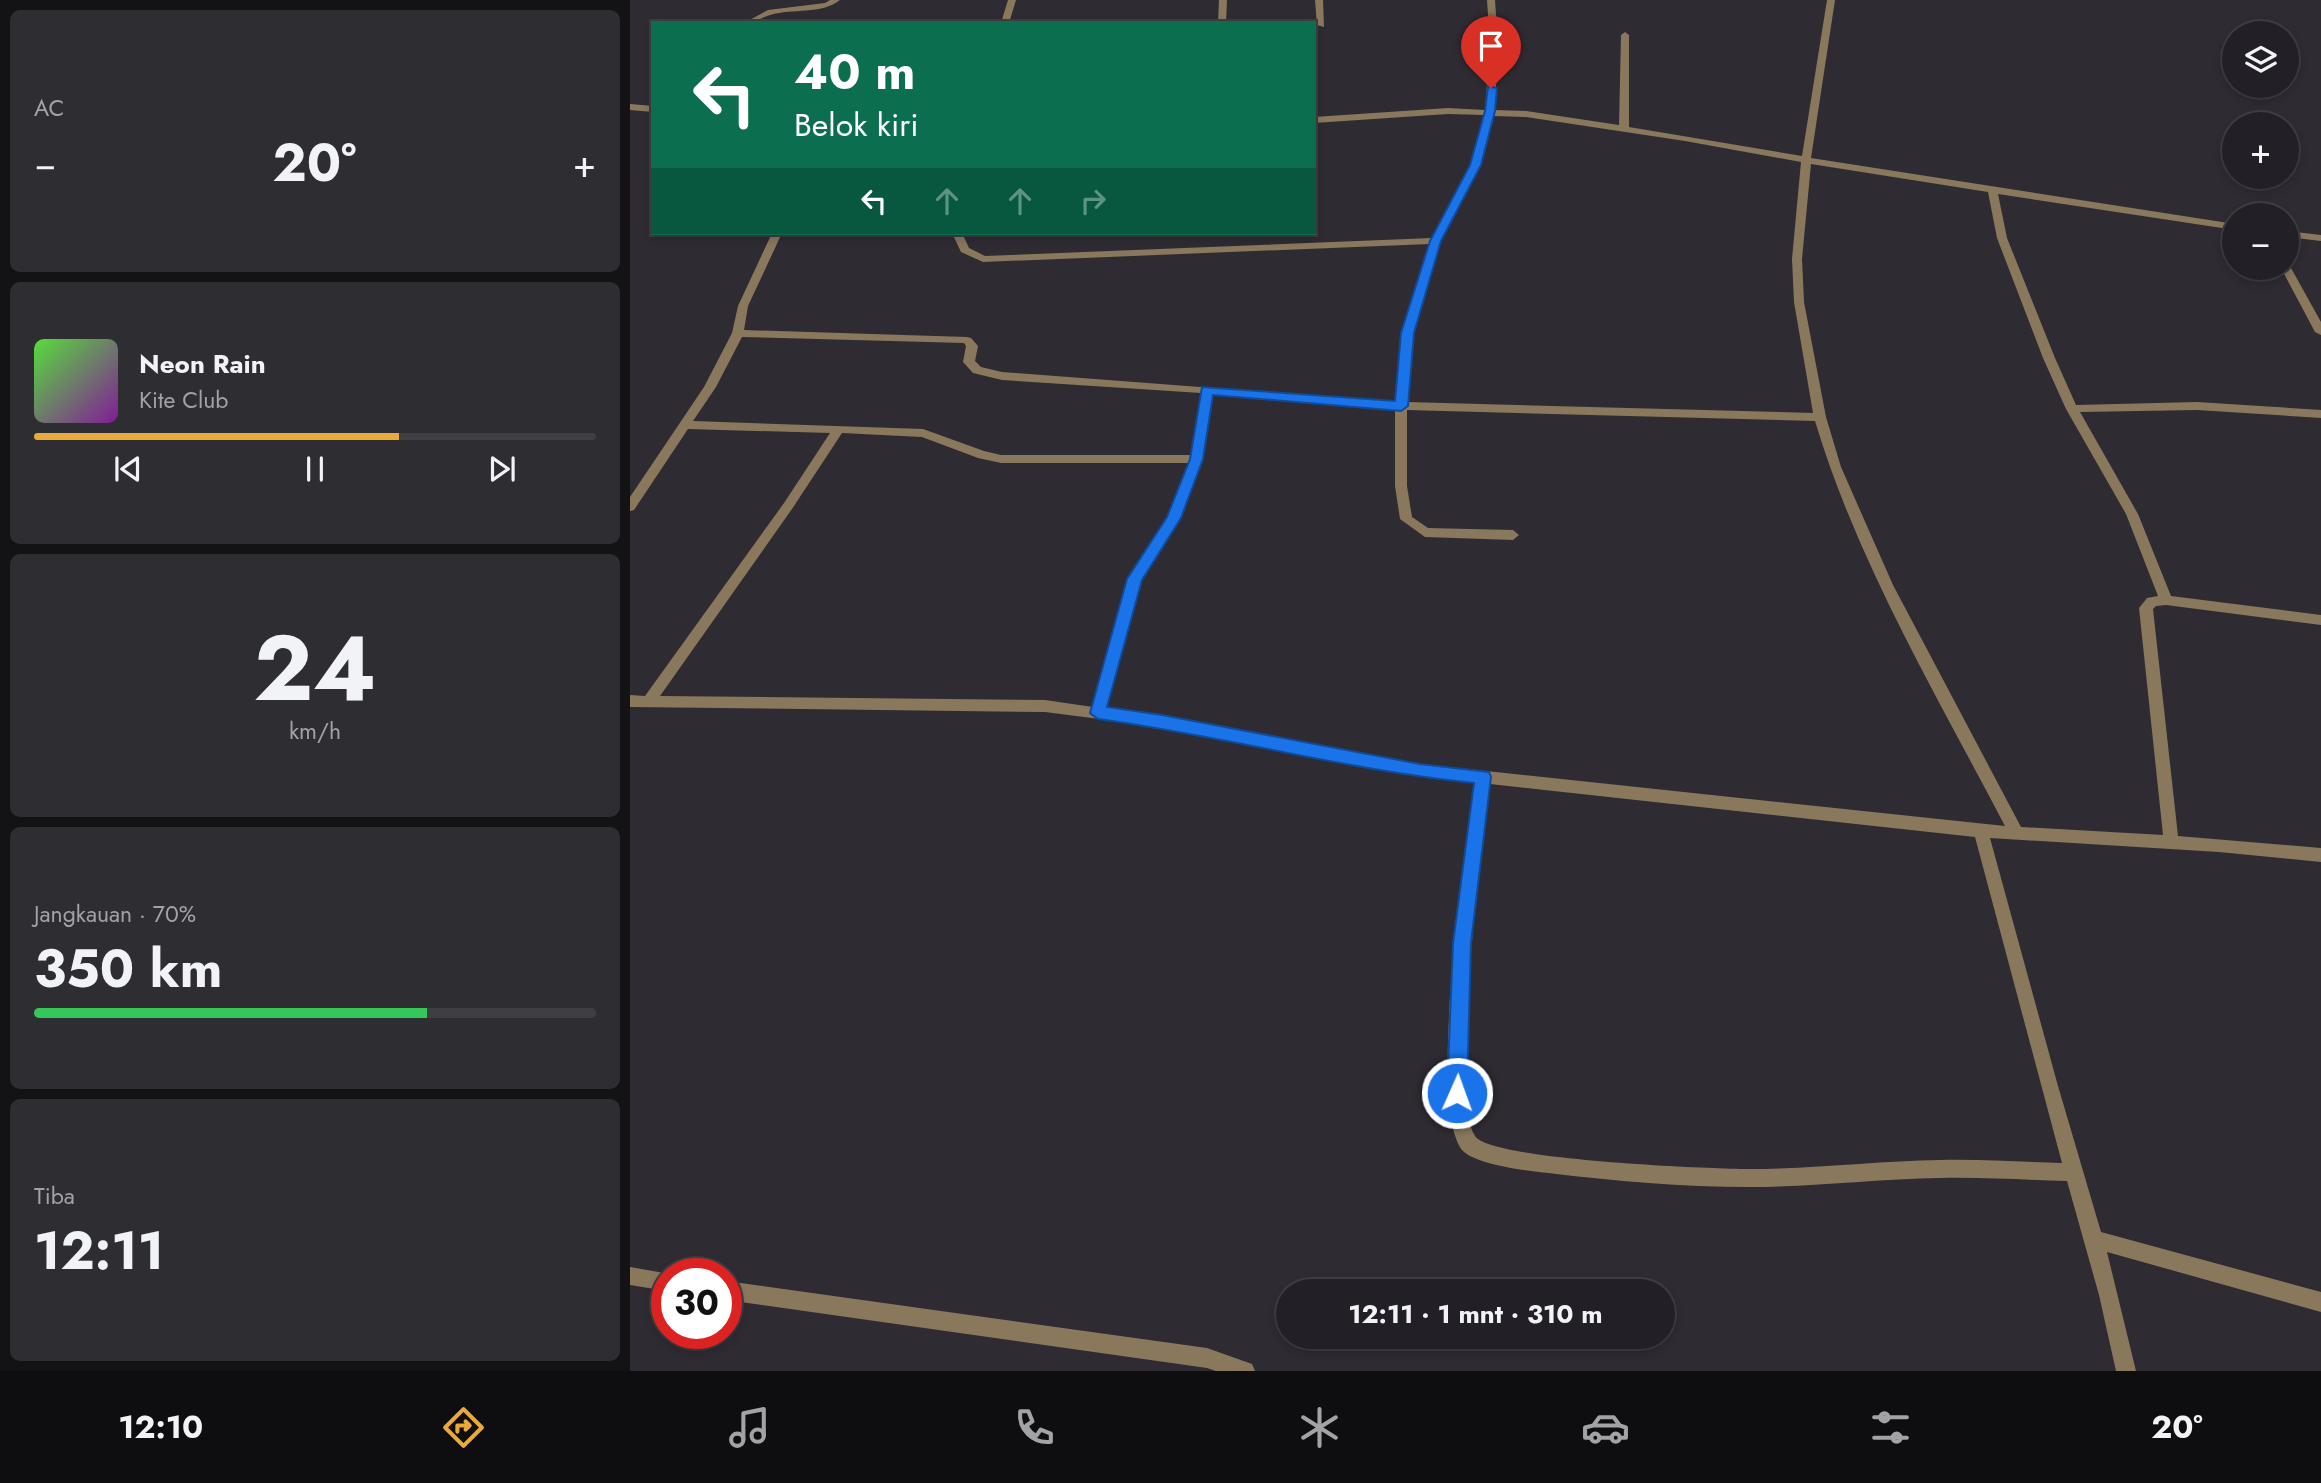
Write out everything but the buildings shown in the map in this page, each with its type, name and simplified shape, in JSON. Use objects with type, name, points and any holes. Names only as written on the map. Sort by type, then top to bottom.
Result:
[{"type":"street","points":[[752,21],[768,13],[827,5],[836,0]]},
{"type":"street","points":[[1006,21],[1012,0]]},
{"type":"street","points":[[1222,21],[1223,0]]},
{"type":"street","points":[[1319,0],[1321,25]]},
{"type":"street","points":[[1491,0],[1494,43],[1490,111],[1476,165],[1436,241],[1407,333],[1401,406],[1401,486],[1406,519],[1425,532],[1513,535]]},
{"type":"street","points":[[1831,0],[1807,161],[1797,258],[1799,302],[1819,418],[1835,467],[1886,585],[2017,834]]},
{"type":"street","points":[[1624,129],[1626,35]]},
{"type":"street","points":[[630,107],[647,108]]},
{"type":"street","points":[[1316,120],[1490,111],[1624,129],[1807,161],[2222,225]]},
{"type":"street","points":[[1992,189],[2002,238],[2049,358],[2072,409],[2132,514],[2166,600]]},
{"type":"street","points":[[630,508],[710,387],[738,333],[743,306],[776,235]]},
{"type":"street","points":[[958,235],[965,250],[983,259],[1436,241]]},
{"type":"street","points":[[2299,236],[2321,239]]},
{"type":"street","points":[[2293,280],[2321,332]]},
{"type":"street","points":[[738,333],[967,340],[972,346],[969,362],[977,370],[1003,376],[1401,406],[1819,418]]},
{"type":"street","points":[[1098,713],[1135,579],[1174,518],[1196,459],[1207,390]]},
{"type":"street","points":[[2072,409],[2142,404],[2239,405],[2321,414]]},
{"type":"street","points":[[687,425],[923,433],[982,455],[1001,459],[1196,459]]},
{"type":"street","points":[[648,702],[788,506],[839,429]]},
{"type":"street","points":[[2171,842],[2146,608],[2152,601],[2166,600],[2321,620]]},
{"type":"street","points":[[630,701],[1045,706],[1176,724],[1420,771],[1981,831],[2171,842],[2321,855]]},
{"type":"street","points":[[1483,777],[1462,943],[1457,1093],[1460,1125],[1469,1143],[1492,1155],[1536,1162],[1617,1172],[1725,1178],[1816,1176],[1927,1168],[2074,1172]]},
{"type":"street","points":[[1981,831],[2074,1172],[2096,1240],[2115,1311],[2126,1371]]},
{"type":"street","points":[[2096,1240],[2321,1302]]},
{"type":"street","points":[[630,1276],[651,1279]]},
{"type":"street","points":[[742,1292],[1207,1358],[1245,1371]]},
{"type":"route","points":[[1457,1093],[1462,943],[1483,777],[1420,771],[1162,721],[1098,713],[1135,579],[1174,518],[1196,459],[1207,390],[1401,406],[1407,333],[1436,241],[1476,165],[1490,111],[1491,88]]}]
